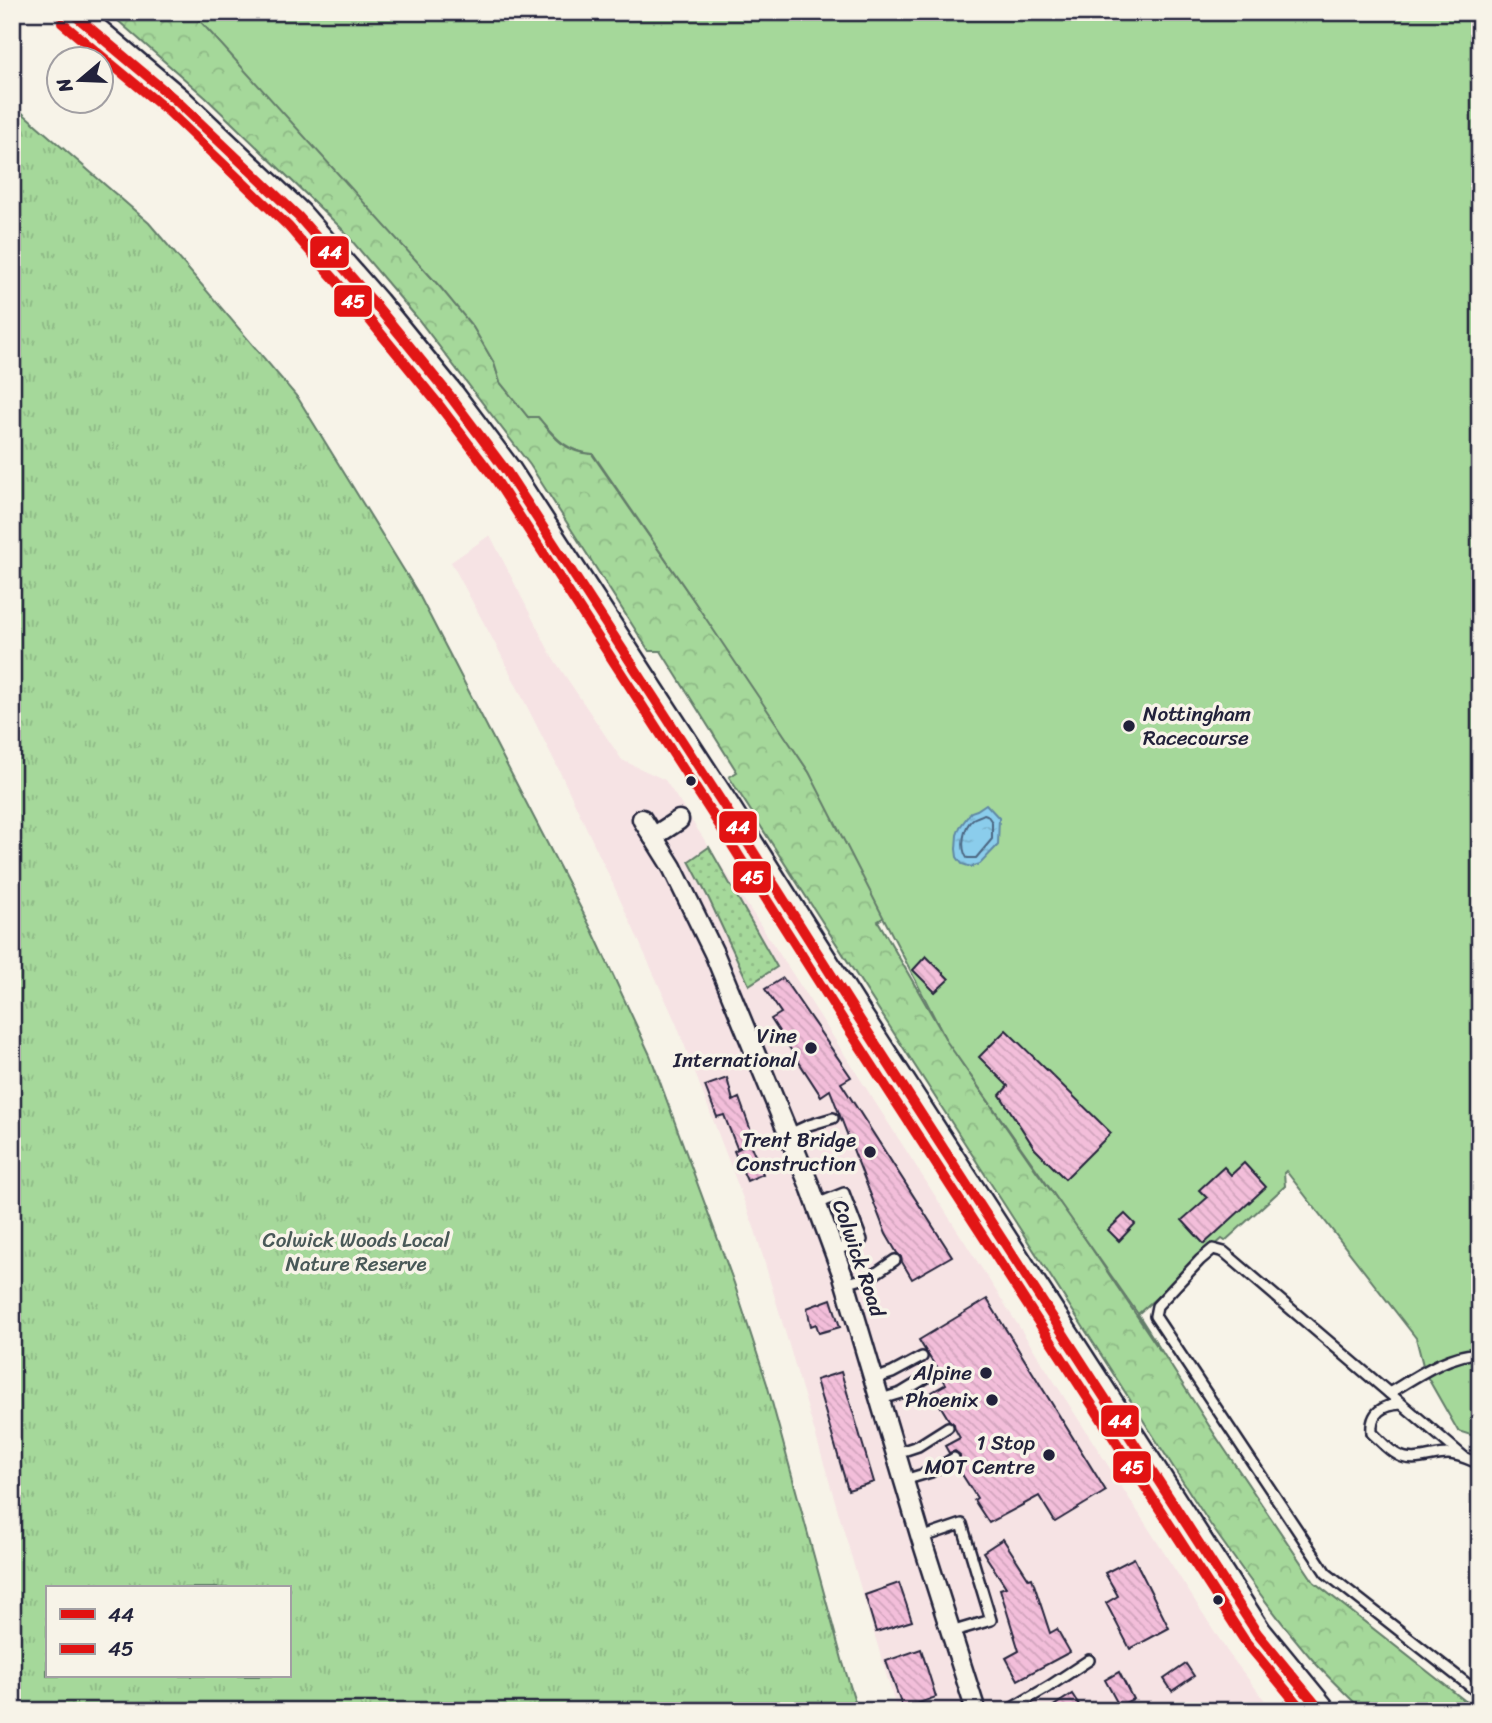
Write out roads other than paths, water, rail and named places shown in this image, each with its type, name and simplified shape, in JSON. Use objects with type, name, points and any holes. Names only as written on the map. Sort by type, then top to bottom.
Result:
[{"type":"main road","points":[[71,12],[178,102],[298,216],[450,396],[507,472],[1257,1633],[1321,1711]]},
{"type":"street","name":"Colwick Road","points":[[642,820],[671,867],[714,953],[817,1204],[845,1284],[976,1711]]},
{"type":"street","points":[[653,837],[679,820]]},
{"type":"lane","points":[[789,1134],[833,1118]]},
{"type":"lane","points":[[817,1204],[844,1194],[862,1240],[834,1251]]},
{"type":"lane","points":[[1464,1457],[1224,1252],[1213,1249],[1157,1306],[1155,1316],[1326,1573],[1480,1693]]},
{"type":"lane","points":[[845,1284],[872,1276],[895,1259]]},
{"type":"lane","points":[[1389,1394],[1438,1366],[1467,1354],[1480,1353]]},
{"type":"lane","points":[[874,1378],[892,1373],[922,1357]]},
{"type":"lane","points":[[881,1399],[901,1393],[934,1373]]},
{"type":"lane","points":[[1402,1404],[1389,1405],[1380,1410],[1371,1425],[1372,1433],[1388,1448],[1400,1456],[1415,1459],[1449,1454],[1480,1464]]},
{"type":"lane","points":[[897,1453],[918,1446],[948,1427]]},
{"type":"lane","points":[[904,1480],[931,1472],[954,1458]]},
{"type":"lane","points":[[921,1538],[962,1524],[991,1619],[951,1632]]},
{"type":"lane","points":[[1007,1711],[1089,1660]]},
{"type":"water","points":[[986,804],[999,818],[998,845],[980,864],[971,867],[962,864],[957,857],[957,835],[971,812]]},
{"type":"place","name":"Nottingham Racecourse","points":[[1129,726]]},
{"type":"place","name":"Vine International","points":[[811,1048]]},
{"type":"place","name":"Trent Bridge Construction","points":[[870,1152]]},
{"type":"place","name":"Alpine","points":[[986,1373]]},
{"type":"place","name":"Phoenix","points":[[992,1400]]},
{"type":"place","name":"1 Stop MOT Centre","points":[[1049,1455]]},
{"type":"park label","name":"Colwick Woods Local Nature Reserve","points":[[356,1252]]}]
